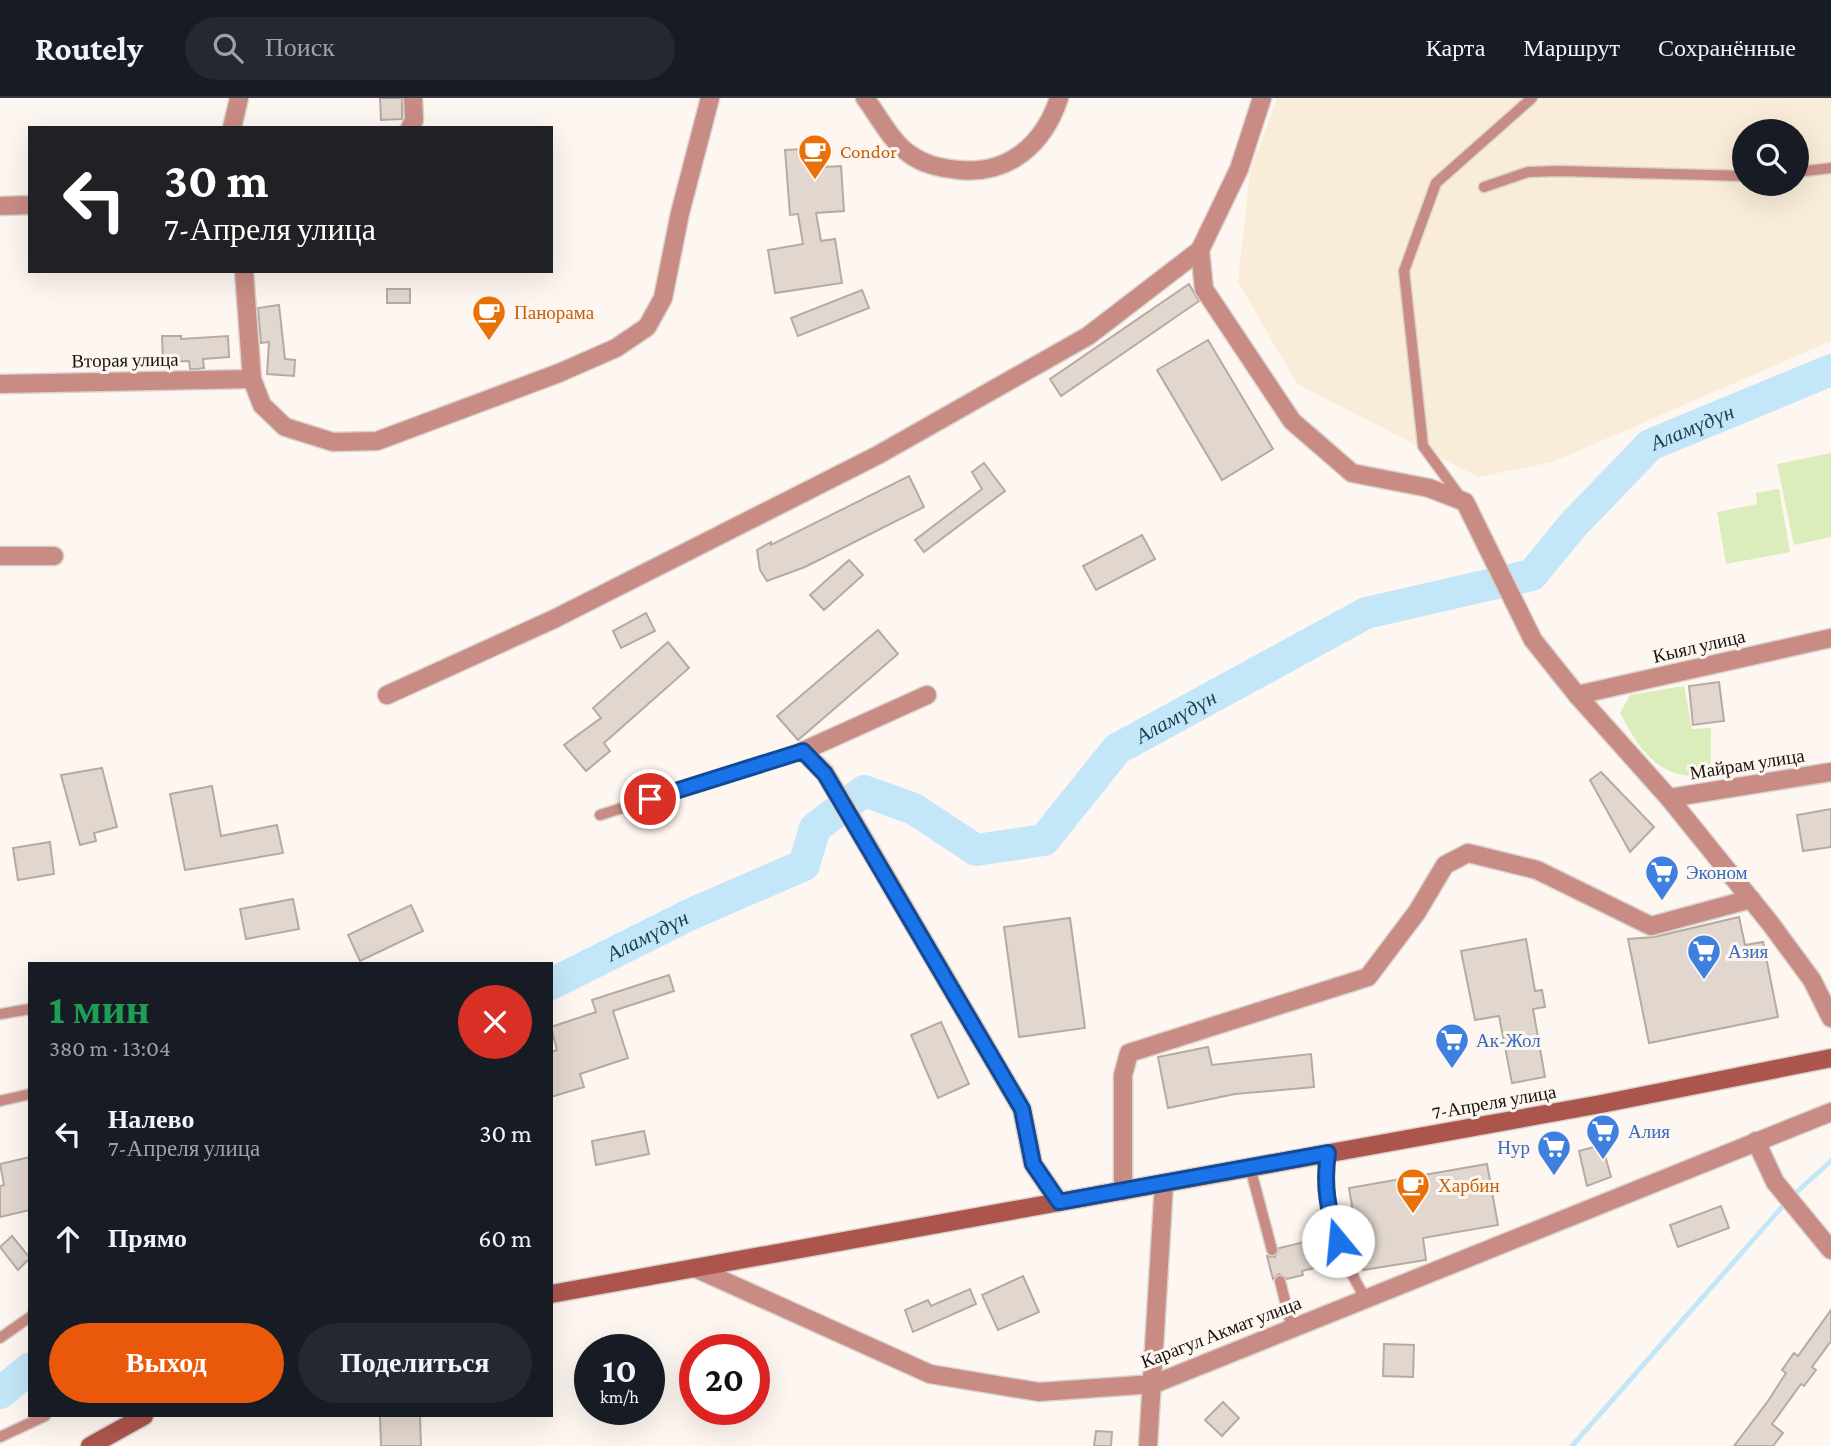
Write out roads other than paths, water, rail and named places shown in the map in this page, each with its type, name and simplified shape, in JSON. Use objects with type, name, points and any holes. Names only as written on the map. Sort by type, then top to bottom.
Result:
[{"type":"main road","name":"7-Апреля улица","points":[[553,1294],[1123,1191],[1831,1058]]},
{"type":"main road","points":[[90,1446],[142,1417]]},
{"type":"street","points":[[232,126],[239,98]]},
{"type":"street","points":[[411,126],[414,120],[413,98]]},
{"type":"street","points":[[244,273],[252,379],[262,405],[285,426],[333,442],[377,441],[616,348],[647,327],[663,298],[680,213],[710,98]]},
{"type":"street","points":[[865,98],[905,152],[925,164],[980,172],[1004,166],[1028,151],[1053,117],[1059,98]]},
{"type":"street","points":[[387,695],[554,619],[878,454],[1088,336],[1200,250],[1239,169],[1262,98]]},
{"type":"street","points":[[0,206],[28,205]]},
{"type":"street","points":[[1200,250],[1204,289],[1292,421],[1352,473],[1429,488],[1465,502],[1533,640],[1577,695],[1669,798],[1751,899],[1812,980],[1831,1018]]},
{"type":"street","name":"Вторая улица","points":[[0,384],[252,379]]},
{"type":"street","points":[[0,556],[54,556]]},
{"type":"street","name":"Кыял улица","points":[[1577,695],[1831,638]]},
{"type":"street","points":[[927,695],[803,751],[825,774],[1022,1109],[1033,1164],[1059,1202]]},
{"type":"street","name":"Майрам улица","points":[[1669,798],[1831,772]]},
{"type":"street","points":[[1123,1191],[1123,1075],[1129,1053],[1368,977],[1417,912],[1445,864],[1468,853],[1538,870],[1651,926],[1751,899]]},
{"type":"street","name":"Карагул Акмат улица","points":[[695,1268],[930,1374],[1039,1392],[1153,1384],[1831,1112]]},
{"type":"street","points":[[1756,1141],[1775,1182],[1831,1250]]},
{"type":"street","points":[[1148,1446],[1164,1183]]},
{"type":"lane","points":[[1465,502],[1423,446],[1404,271],[1436,183],[1532,98]]},
{"type":"lane","points":[[1809,171],[1831,168]]},
{"type":"lane","points":[[1484,187],[1528,173],[1559,171],[1732,176]]},
{"type":"lane","points":[[600,816],[803,751]]},
{"type":"lane","points":[[0,1014],[28,1009]]},
{"type":"lane","points":[[0,1101],[28,1094]]},
{"type":"lane","points":[[1328,1153],[1324,1177],[1326,1202],[1344,1261],[1366,1298]]},
{"type":"lane","points":[[1250,1167],[1272,1250]]},
{"type":"lane","points":[[1280,1281],[1292,1328]]},
{"type":"lane","points":[[0,1338],[28,1318]]},
{"type":"lane","points":[[0,1437],[43,1417]]},
{"type":"waterway","name":"Аламүдүн","points":[[553,983],[691,914],[804,865],[815,828],[864,791],[914,809],[976,850],[1044,840],[1117,749],[1366,613],[1532,575],[1572,526],[1650,445],[1831,370]]},
{"type":"waterway","points":[[1572,1446],[1789,1199],[1831,1161]]},
{"type":"waterway","name":"Аламүдүн","points":[[0,1393],[28,1370]]},
{"type":"place","name":"Condor","points":[[815,181]]},
{"type":"place","name":"Панорама","points":[[489,342]]},
{"type":"place","name":"Эконом","points":[[1662,902]]},
{"type":"place","name":"Азия","points":[[1704,981]]},
{"type":"place","name":"Ак-Жол","points":[[1452,1070]]},
{"type":"place","name":"Алия","points":[[1603,1161]]},
{"type":"place","name":"Нур","points":[[1554,1177]]},
{"type":"place","name":"Харбин","points":[[1413,1215]]}]
